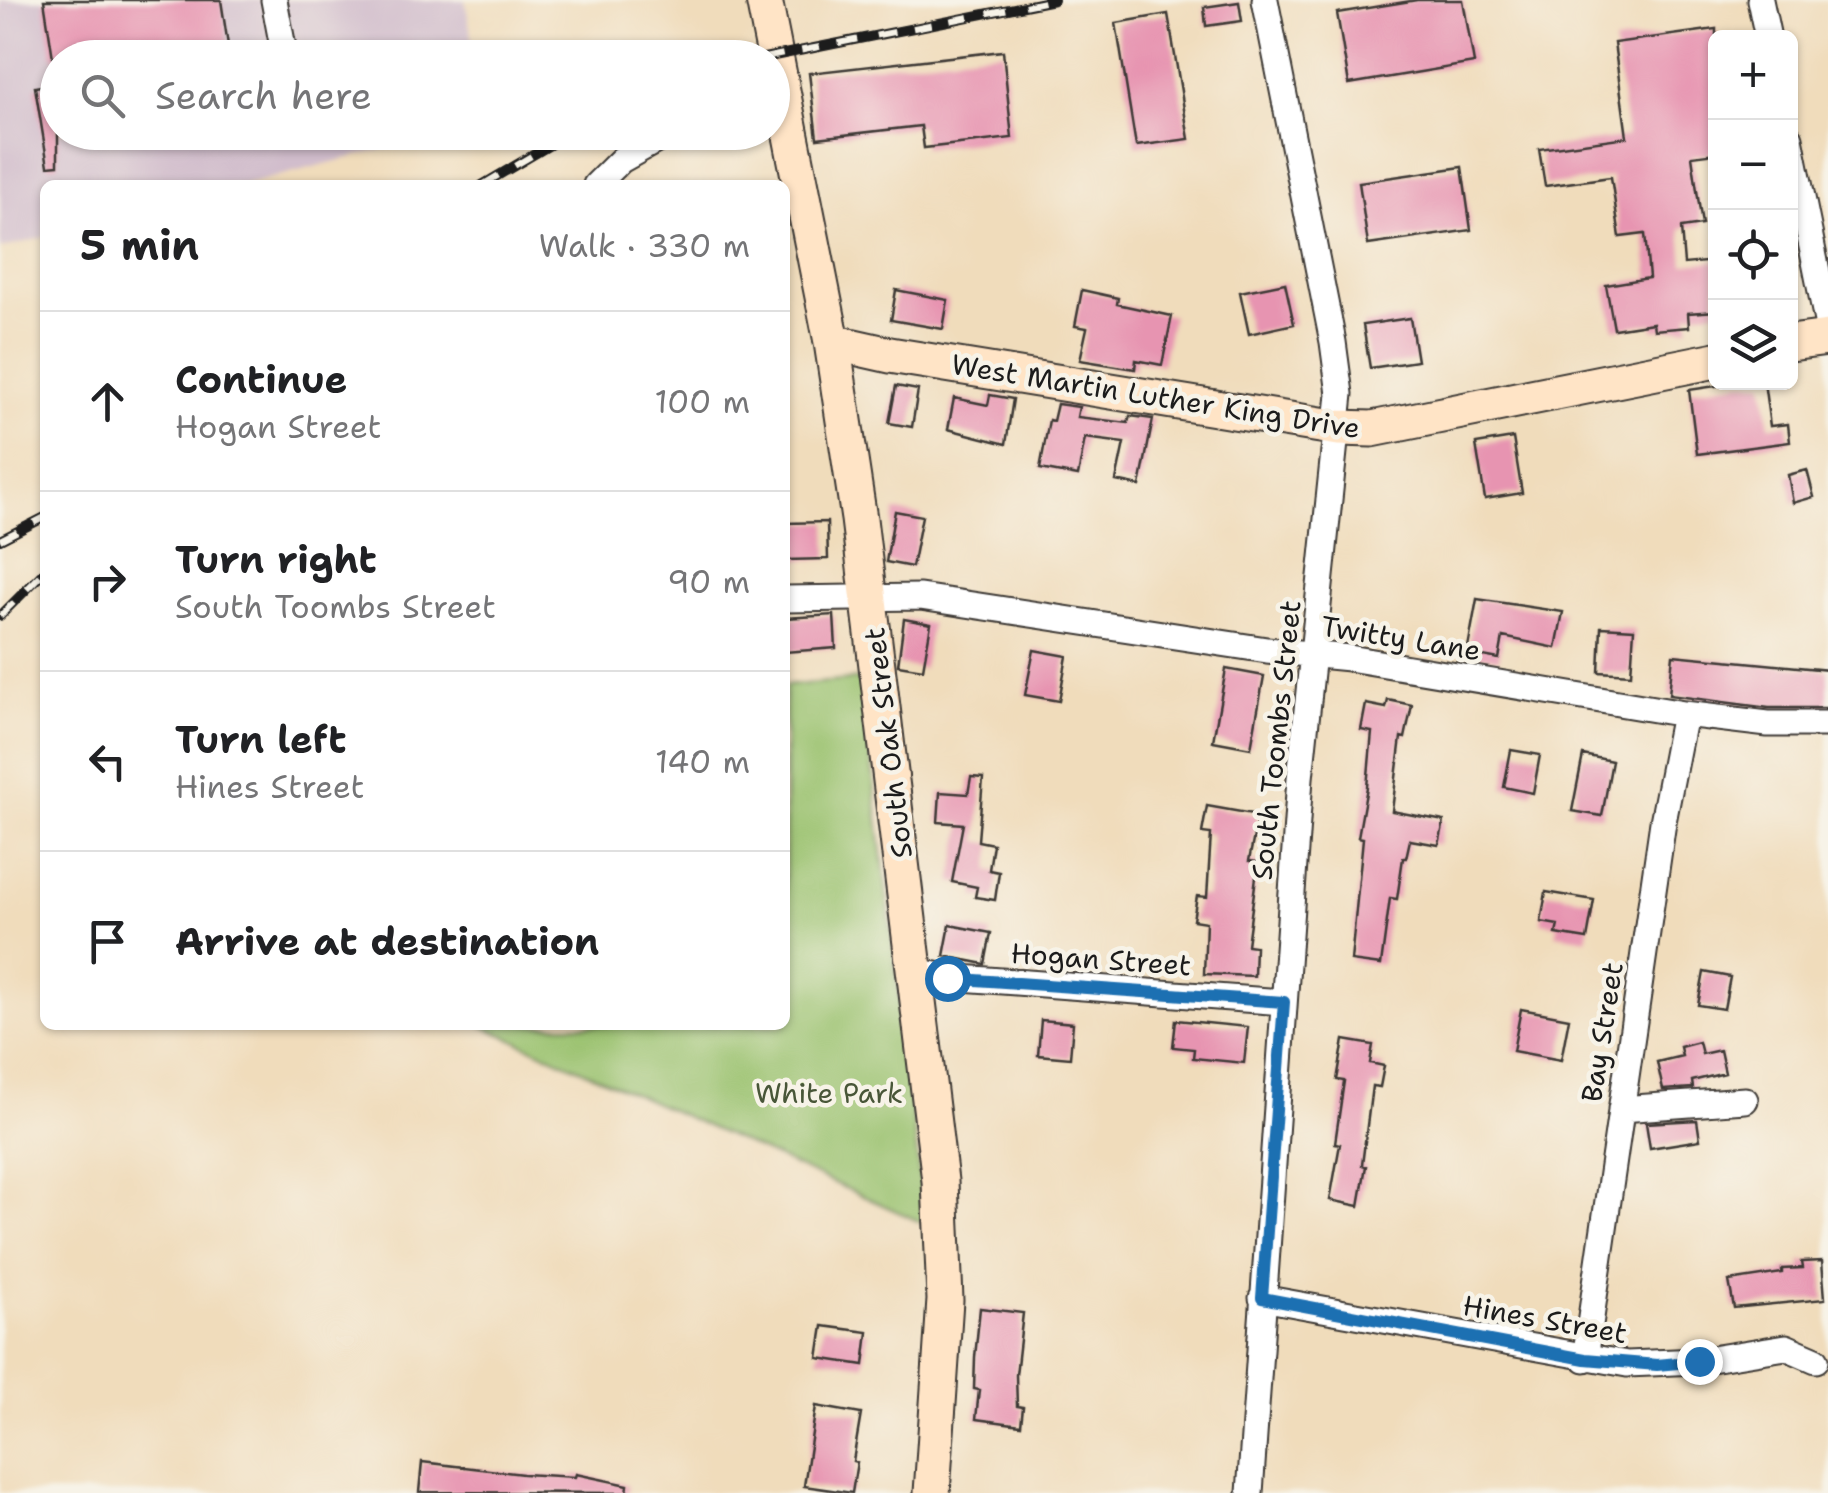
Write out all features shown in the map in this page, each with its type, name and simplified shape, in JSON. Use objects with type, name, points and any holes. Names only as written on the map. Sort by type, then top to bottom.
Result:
[{"type":"main road","name":"South Oak Street","points":[[764,0],[770,40]]},
{"type":"main road","name":"South Oak Street","points":[[790,150],[832,342],[871,599],[916,970],[944,1242],[945,1300],[932,1493]]},
{"type":"main road","points":[[1798,342],[1828,338]]},
{"type":"main road","name":"West Martin Luther King Drive","points":[[832,342],[890,356],[1339,428],[1372,430],[1708,362]]},
{"type":"street","points":[[274,0],[282,40]]},
{"type":"street","name":"South Toombs Street","points":[[1250,1493],[1312,654],[1340,394],[1334,342],[1265,0]]},
{"type":"street","points":[[1760,0],[1766,30]]},
{"type":"street","points":[[601,180],[621,160],[639,150]]},
{"type":"street","points":[[1798,178],[1828,326]]},
{"type":"street","name":"Twitty Lane","points":[[790,599],[920,598],[1312,654],[1684,714],[1768,724],[1828,724]]},
{"type":"street","name":"Bay Street","points":[[1585,1359],[1663,822],[1684,714]]},
{"type":"street","name":"Hogan Street","points":[[916,970],[947,978],[1284,1002]]},
{"type":"street","points":[[1621,1109],[1745,1100]]},
{"type":"street","name":"Hines Street","points":[[1262,1298],[1585,1359],[1657,1365],[1786,1347],[1816,1360]]},
{"type":"shaded area","points":[[0,0],[465,0],[472,40],[40,40],[40,150],[379,150],[263,180],[40,180],[40,238],[0,249]]},
{"type":"green space","name":"White Park","points":[[862,679],[925,1224],[492,1030],[790,1030],[790,686]]},
{"type":"building","points":[[44,0],[221,0],[227,40],[50,40]]},
{"type":"building","points":[[1417,0],[1463,0],[1474,63],[1349,84],[1337,13]]},
{"type":"building","points":[[1239,2],[1242,21],[1206,26],[1204,7]]},
{"type":"building","points":[[1168,14],[1189,139],[1136,146],[1116,23]]},
{"type":"building","points":[[1708,30],[1708,154],[1692,156],[1702,225],[1681,228],[1684,264],[1708,262],[1708,312],[1688,313],[1689,327],[1654,330],[1653,323],[1614,329],[1606,285],[1649,278],[1645,234],[1620,237],[1611,177],[1545,186],[1539,149],[1627,137],[1614,43]]},
{"type":"building","points":[[1003,51],[1012,138],[924,148],[921,126],[817,138],[809,73]]},
{"type":"building","points":[[40,86],[40,117],[35,87]]},
{"type":"building","points":[[45,150],[58,150],[58,165],[48,166]]},
{"type":"building","points":[[1462,167],[1471,230],[1368,245],[1359,182]]},
{"type":"building","points":[[1285,283],[1294,324],[1249,334],[1240,292]]},
{"type":"building","points":[[896,290],[948,300],[943,329],[891,320]]},
{"type":"building","points":[[1082,290],[1118,298],[1117,304],[1172,316],[1162,365],[1136,360],[1135,369],[1080,360],[1087,328],[1075,326]]},
{"type":"building","points":[[1410,318],[1417,361],[1370,368],[1363,325]]},
{"type":"building","points":[[896,386],[918,390],[912,427],[889,423]]},
{"type":"building","points":[[1689,390],[1765,390],[1770,426],[1788,424],[1790,442],[1697,454]]},
{"type":"building","points":[[990,395],[1013,399],[1006,444],[948,429],[954,398],[988,405]]},
{"type":"building","points":[[1057,404],[1079,407],[1077,417],[1128,423],[1130,416],[1153,419],[1140,486],[1116,481],[1124,443],[1085,438],[1078,476],[1040,469],[1049,420],[1053,421]]},
{"type":"building","points":[[1513,438],[1522,493],[1485,499],[1476,444]]},
{"type":"building","points":[[1807,470],[1814,497],[1793,503],[1788,475]]},
{"type":"building","points":[[895,511],[922,516],[912,567],[886,562]]},
{"type":"building","points":[[827,522],[828,559],[790,560],[790,523]]},
{"type":"building","points":[[1477,599],[1563,612],[1556,648],[1503,637],[1499,659],[1467,653]]},
{"type":"building","points":[[834,615],[836,648],[790,652],[790,618]]},
{"type":"building","points":[[904,619],[931,624],[923,669],[898,665]]},
{"type":"building","points":[[1601,627],[1634,629],[1631,674],[1599,672]]},
{"type":"building","points":[[1034,650],[1067,656],[1059,701],[1025,695]]},
{"type":"building","points":[[1673,655],[1828,670],[1828,708],[1769,708],[1669,695]]},
{"type":"building","points":[[1226,669],[1264,676],[1251,748],[1213,741]]},
{"type":"building","points":[[1388,700],[1412,705],[1405,738],[1401,737],[1392,811],[1444,821],[1439,845],[1410,840],[1397,899],[1390,898],[1381,965],[1351,961],[1363,838],[1358,837],[1372,732],[1361,730],[1366,704],[1386,708]]},
{"type":"building","points":[[1511,750],[1540,755],[1533,793],[1504,787]]},
{"type":"building","points":[[1583,755],[1612,761],[1602,816],[1572,811]]},
{"type":"building","points":[[971,777],[983,778],[978,841],[993,844],[989,870],[999,872],[995,900],[975,897],[977,887],[952,882],[963,824],[938,822],[940,792],[968,794]]},
{"type":"building","points":[[1207,806],[1258,815],[1249,861],[1258,862],[1247,945],[1255,946],[1254,976],[1204,974],[1206,922],[1193,920],[1197,896],[1207,897],[1211,834],[1202,833]]},
{"type":"building","points":[[1546,892],[1594,900],[1587,939],[1556,934],[1558,925],[1541,922]]},
{"type":"building","points":[[950,925],[991,933],[985,964],[944,956]]},
{"type":"building","points":[[1704,972],[1730,977],[1724,1009],[1698,1005]]},
{"type":"building","points":[[1521,1009],[1569,1018],[1561,1060],[1513,1051]]},
{"type":"building","points":[[1041,1020],[1073,1023],[1070,1058],[1038,1055]]},
{"type":"building","points":[[1176,1020],[1248,1027],[1244,1063],[1193,1058],[1194,1049],[1173,1047]]},
{"type":"building","points":[[1344,1040],[1373,1045],[1370,1063],[1384,1066],[1380,1087],[1372,1086],[1359,1206],[1330,1200],[1340,1144],[1335,1143],[1344,1081],[1337,1080]]},
{"type":"building","points":[[1699,1042],[1702,1054],[1720,1050],[1725,1073],[1692,1081],[1693,1088],[1663,1090],[1657,1062],[1682,1056],[1680,1047]]},
{"type":"building","points":[[1697,1120],[1700,1140],[1650,1148],[1646,1123]]},
{"type":"building","points":[[1822,1261],[1825,1299],[1734,1308],[1729,1281],[1802,1268],[1801,1262]]},
{"type":"building","points":[[980,1308],[1023,1313],[1016,1375],[1017,1406],[1023,1407],[1021,1425],[976,1419],[979,1390],[974,1389],[975,1357]]},
{"type":"building","points":[[823,1326],[868,1332],[864,1365],[818,1358]]},
{"type":"building","points":[[816,1406],[861,1414],[852,1493],[804,1486]]},
{"type":"building","points":[[422,1462],[523,1474],[576,1474],[628,1485],[627,1493],[419,1492]]},
{"type":"railway","points":[[790,53],[1054,0]]},
{"type":"railway","points":[[490,180],[541,150]]},
{"type":"railway","points":[[0,540],[40,520]]},
{"type":"railway","points":[[0,616],[40,576]]},
{"type":"route","points":[[947,978],[1284,1002],[1262,1298],[1585,1359],[1657,1365],[1699,1361]]}]
